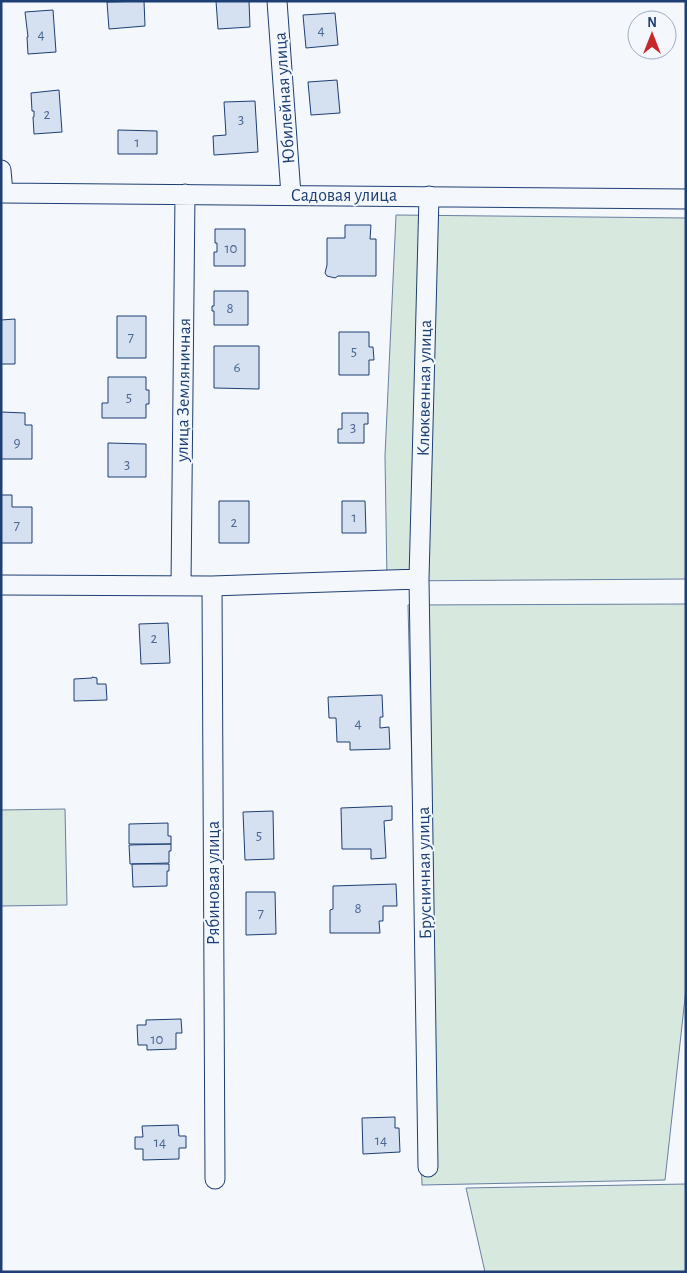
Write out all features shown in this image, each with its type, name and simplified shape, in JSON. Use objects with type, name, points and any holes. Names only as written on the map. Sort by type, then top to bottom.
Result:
[{"type":"street","name":"Юбилейная улица","points":[[276,1],[291,195]]},
{"type":"street","points":[[1,170],[2,193]]},
{"type":"street","name":"Садовая улица","points":[[2,193],[686,200]]},
{"type":"street","name":"улица Земляничная","points":[[181,586],[185,194]]},
{"type":"street","name":"Клюквенная улица","points":[[419,579],[429,196]]},
{"type":"street","points":[[1,585],[212,586],[419,579]]},
{"type":"street","name":"Брусничная улица","points":[[419,579],[428,1167]]},
{"type":"street","name":"Рябиновая улица","points":[[212,586],[215,1180]]},
{"type":"shaded area","points":[[396,215],[686,218],[686,579],[387,581],[385,456]]},
{"type":"shaded area","points":[[686,604],[686,989],[665,1180],[422,1185],[408,605]]},
{"type":"shaded area","points":[[65,809],[67,905],[1,906],[1,810]]},
{"type":"shaded area","points":[[686,1184],[686,1272],[485,1272],[466,1188]]},
{"type":"building","points":[[144,1],[145,26],[109,29],[107,2]]},
{"type":"building","points":[[216,1],[249,1],[250,27],[218,29]]},
{"type":"building","points":[[53,10],[56,52],[28,54],[25,12]]},
{"type":"building","points":[[335,13],[338,45],[306,48],[303,15]]},
{"type":"building","points":[[337,80],[340,113],[311,115],[308,82]]},
{"type":"building","points":[[59,90],[62,132],[34,134],[34,111],[32,111],[31,93]]},
{"type":"building","points":[[255,101],[258,152],[214,155],[213,136],[226,135],[224,102]]},
{"type":"building","points":[[118,130],[157,131],[157,154],[118,154]]},
{"type":"building","points":[[345,225],[371,225],[370,239],[376,239],[376,276],[338,276],[335,278],[327,276],[325,273],[327,265],[327,238],[345,238]]},
{"type":"building","points":[[215,229],[245,229],[245,266],[214,266],[214,252],[217,252]]},
{"type":"building","points":[[214,291],[248,291],[248,325],[214,325],[212,306],[214,306]]},
{"type":"building","points":[[117,316],[146,316],[146,358],[117,358]]},
{"type":"building","points":[[15,319],[15,364],[1,364],[1,320]]},
{"type":"building","points":[[339,332],[369,332],[369,347],[373,347],[374,360],[369,360],[369,375],[339,375]]},
{"type":"building","points":[[214,346],[259,346],[259,389],[214,388]]},
{"type":"building","points":[[108,377],[146,377],[146,390],[149,390],[149,404],[146,404],[146,418],[102,418],[102,403],[108,403]]},
{"type":"building","points":[[1,412],[25,413],[25,425],[32,425],[32,459],[1,459]]},
{"type":"building","points":[[342,413],[368,413],[368,424],[364,424],[364,443],[338,443],[338,429],[342,429]]},
{"type":"building","points":[[108,443],[146,444],[146,477],[108,477]]},
{"type":"building","points":[[1,495],[12,495],[12,507],[32,507],[32,543],[1,543]]},
{"type":"building","points":[[219,501],[249,501],[249,543],[219,543]]},
{"type":"building","points":[[342,501],[365,501],[366,533],[342,533]]},
{"type":"building","points":[[168,623],[170,663],[141,664],[139,624]]},
{"type":"building","points":[[97,678],[97,684],[106,684],[107,700],[74,701],[74,679]]},
{"type":"building","points":[[382,695],[383,717],[380,717],[380,728],[389,727],[390,749],[350,750],[350,742],[337,742],[336,718],[329,718],[328,697]]},
{"type":"building","points":[[392,806],[392,820],[384,821],[386,858],[371,859],[371,849],[342,849],[341,808]]},
{"type":"building","points":[[273,811],[274,859],[245,860],[243,812]]},
{"type":"building","points":[[168,823],[168,836],[171,836],[171,844],[129,844],[129,824]]},
{"type":"building","points":[[171,844],[169,863],[130,864],[129,845]]},
{"type":"building","points":[[132,864],[169,864],[167,886],[133,887]]},
{"type":"building","points":[[396,884],[397,906],[383,906],[383,921],[379,921],[380,933],[330,933],[333,886]]},
{"type":"building","points":[[246,892],[275,892],[276,934],[246,935]]},
{"type":"building","points":[[181,1019],[182,1033],[176,1033],[176,1049],[147,1050],[147,1045],[138,1045],[137,1025],[146,1025],[146,1020]]},
{"type":"building","points":[[395,1117],[395,1128],[399,1128],[400,1152],[363,1154],[362,1118]]},
{"type":"building","points":[[178,1125],[179,1136],[186,1136],[186,1148],[179,1148],[179,1159],[143,1160],[143,1149],[135,1149],[135,1137],[143,1137],[142,1126]]}]
